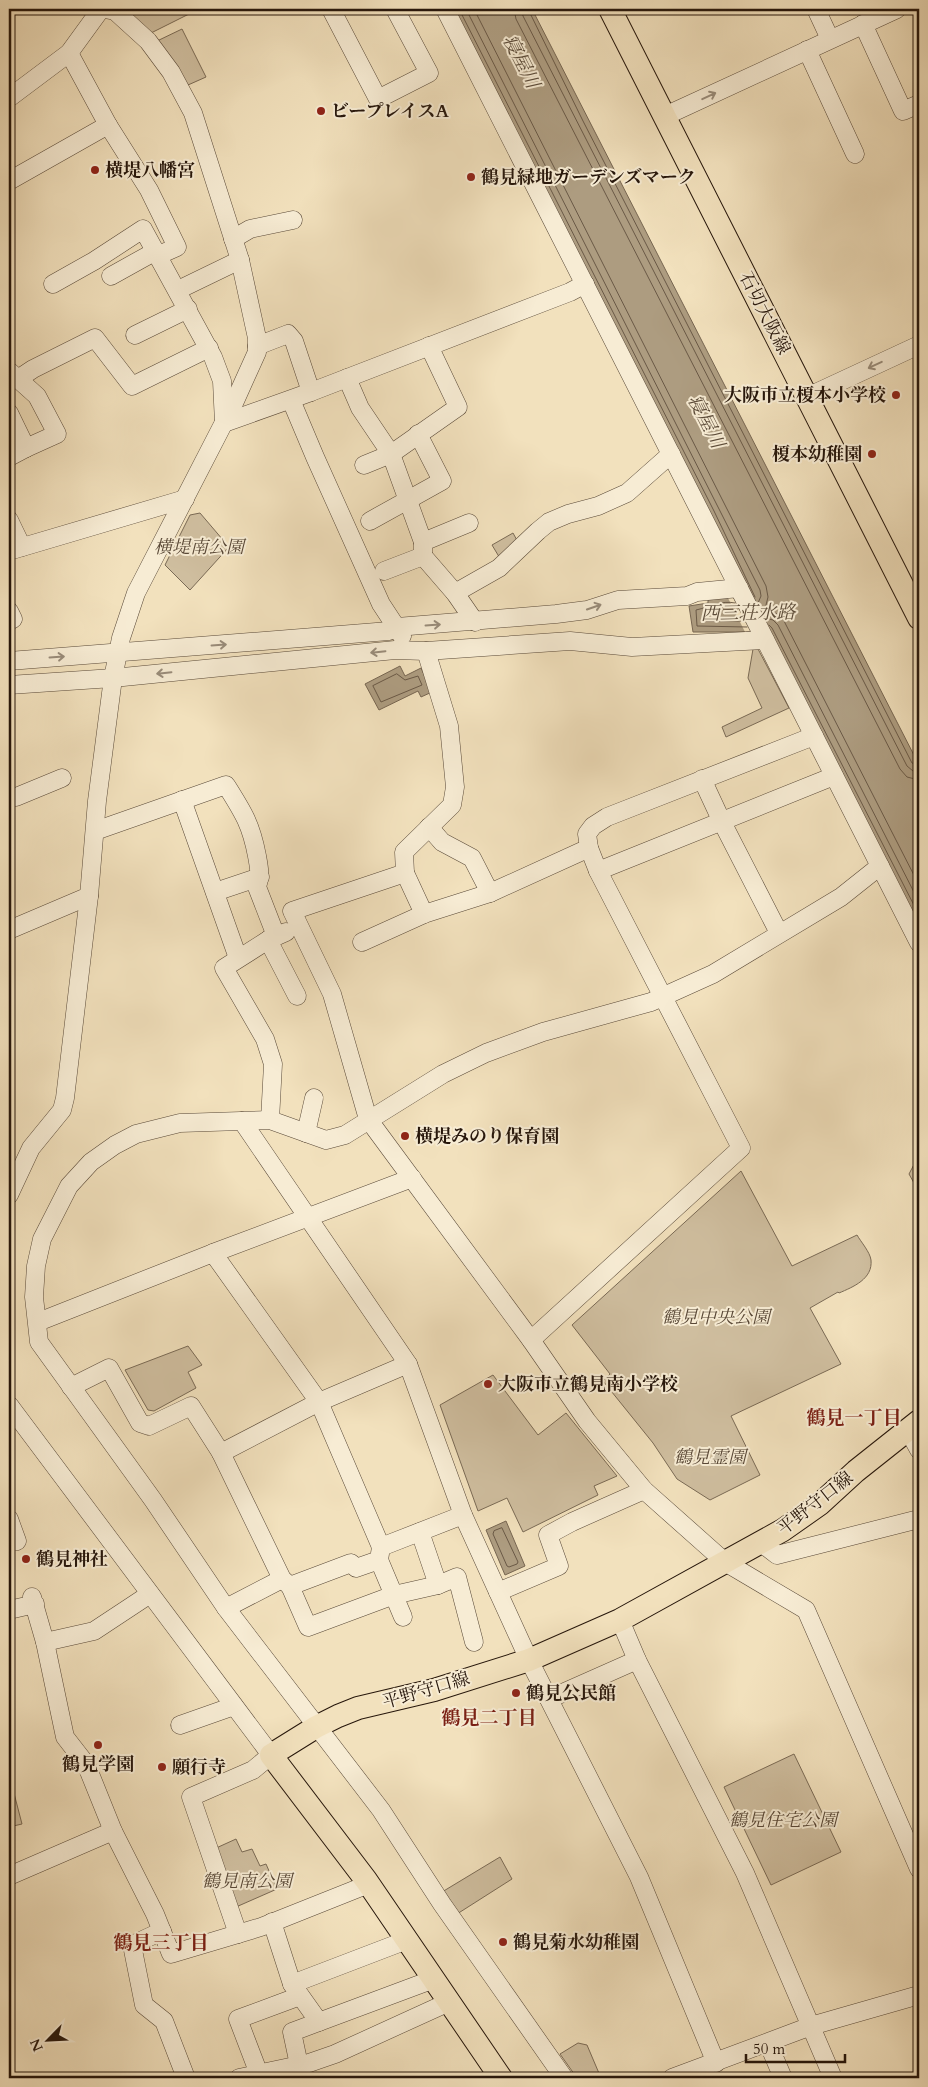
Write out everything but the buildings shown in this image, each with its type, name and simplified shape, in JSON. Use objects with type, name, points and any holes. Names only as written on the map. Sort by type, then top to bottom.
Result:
[{"type":"main road","name":"石切大阪線","points":[[610,9],[919,618]]},
{"type":"main road","name":"平野守口線","points":[[271,1755],[316,1727],[358,1708],[434,1690],[529,1660],[620,1620],[783,1530],[820,1504],[856,1471],[914,1426]]},
{"type":"main road","points":[[271,1755],[369,1884],[501,2078]]},
{"type":"street","points":[[9,98],[69,53],[101,9]]},
{"type":"street","points":[[9,1195],[31,1148],[62,1110],[65,1098],[117,653],[136,593],[224,422],[257,352],[258,338],[240,260],[193,113],[171,72],[148,41],[115,11],[105,9]]},
{"type":"street","points":[[331,9],[378,99],[429,73],[395,9]]},
{"type":"street","points":[[446,9],[919,943]]},
{"type":"street","points":[[816,9],[830,39]]},
{"type":"street","points":[[665,116],[897,9]]},
{"type":"street","points":[[863,24],[903,111],[919,104]]},
{"type":"street","points":[[807,50],[856,154]]},
{"type":"street","points":[[69,53],[108,125],[149,190],[177,247],[158,253],[111,276]]},
{"type":"street","points":[[9,180],[108,125]]},
{"type":"street","points":[[233,239],[250,229],[293,220]]},
{"type":"street","points":[[53,284],[94,261],[143,228],[209,348],[222,381],[224,422]]},
{"type":"street","points":[[178,290],[240,260]]},
{"type":"street","points":[[224,422],[291,400],[570,292],[585,284]]},
{"type":"street","points":[[135,335],[188,309]]},
{"type":"street","points":[[257,346],[288,334],[294,341],[311,392]]},
{"type":"street","points":[[13,375],[33,369],[95,338],[132,386],[209,348]]},
{"type":"street","points":[[807,397],[919,345]]},
{"type":"street","points":[[364,465],[391,454],[458,407],[430,346]]},
{"type":"street","points":[[9,457],[57,434],[37,396],[13,375]]},
{"type":"street","points":[[347,378],[360,408],[391,454],[423,549],[475,622]]},
{"type":"street","points":[[291,400],[314,457],[381,604],[397,627],[418,651],[449,726],[455,787],[452,805],[404,852],[405,873],[424,914]]},
{"type":"street","points":[[9,413],[26,448]]},
{"type":"street","points":[[370,521],[442,481],[418,434]]},
{"type":"street","points":[[455,593],[499,568],[538,530],[549,522],[568,514],[598,506],[627,492],[638,485],[671,454]]},
{"type":"street","points":[[9,520],[15,549],[184,499]]},
{"type":"street","points":[[384,571],[469,523]]},
{"type":"street","points":[[9,661],[389,631],[397,627],[475,622],[587,610],[618,600],[687,596],[697,592],[741,593]]},
{"type":"street","points":[[9,611],[13,619],[9,621]]},
{"type":"street","points":[[9,685],[113,678],[395,650],[418,651],[570,641],[632,647],[762,635]]},
{"type":"street","points":[[531,1340],[741,1148],[598,871],[588,848],[587,834],[599,821],[814,736]]},
{"type":"street","points":[[598,871],[834,776]]},
{"type":"street","points":[[16,796],[62,778]]},
{"type":"street","points":[[702,779],[779,933]]},
{"type":"street","points":[[95,831],[226,785],[242,810],[252,832],[260,877],[257,887],[272,938],[298,996]]},
{"type":"street","points":[[182,800],[238,958]]},
{"type":"street","points":[[429,827],[442,842],[472,858],[490,893]]},
{"type":"street","points":[[362,942],[424,914],[490,893],[588,848]]},
{"type":"street","points":[[564,2078],[442,1904],[382,1810],[316,1727],[226,1608],[153,1500],[39,1342],[34,1297],[36,1266],[42,1239],[56,1208],[69,1186],[91,1162],[115,1145],[136,1134],[180,1123],[270,1120],[326,1140],[345,1134],[443,1074],[499,1047],[543,1032],[651,1002],[713,974],[841,897],[880,866]]},
{"type":"street","points":[[405,873],[292,912],[332,994],[368,1119],[531,1340],[587,1421],[644,1490],[725,1562],[806,1610],[919,1869]]},
{"type":"street","points":[[215,892],[260,877]]},
{"type":"street","points":[[9,930],[89,896]]},
{"type":"street","points":[[270,1120],[273,1064],[265,1039],[224,968],[272,938],[288,931],[302,930]]},
{"type":"street","points":[[306,1133],[314,1098]]},
{"type":"street","points":[[242,1121],[408,1364],[464,1515],[529,1660],[639,1877],[716,2063]]},
{"type":"street","points":[[38,1322],[308,1216],[412,1178]]},
{"type":"street","points":[[213,1253],[318,1402],[380,1554],[403,1617]]},
{"type":"street","points":[[221,1453],[318,1402],[408,1364]]},
{"type":"street","points":[[71,1387],[109,1368],[140,1423],[149,1426],[191,1406],[221,1453],[308,1627],[394,1595],[438,1585],[457,1577],[474,1642]]},
{"type":"street","points":[[9,1405],[271,1755],[253,1770],[191,1798],[238,1934]]},
{"type":"street","points":[[914,1426],[919,1450]]},
{"type":"street","points":[[498,1592],[559,1566],[548,1535],[572,1522],[644,1490]]},
{"type":"street","points":[[226,1608],[286,1583],[351,1563],[356,1568],[420,1532],[464,1515]]},
{"type":"street","points":[[9,1519],[17,1541]]},
{"type":"street","points":[[760,1542],[777,1555],[919,1519]]},
{"type":"street","points":[[420,1532],[438,1585]]},
{"type":"street","points":[[46,1642],[94,1631],[150,1594]]},
{"type":"street","points":[[9,1610],[34,1601],[46,1642],[65,1737],[86,1764],[114,1830],[156,1914],[171,1954],[272,1922],[369,1884]]},
{"type":"street","points":[[620,1620],[637,1660],[745,1873],[833,2078]]},
{"type":"street","points":[[549,1699],[637,1660]]},
{"type":"street","points":[[180,1726],[234,1706]]},
{"type":"street","points":[[9,1876],[114,1830]]},
{"type":"street","points":[[272,1922],[296,1990],[319,2022]]},
{"type":"street","points":[[162,1931],[132,1945],[144,2005],[164,2021],[186,2078]]},
{"type":"street","points":[[270,2074],[238,2019],[296,1990],[407,1940]]},
{"type":"street","points":[[299,2065],[292,2032],[434,1979]]},
{"type":"street","points":[[672,2078],[811,2026],[919,1995]]},
{"type":"street","points":[[239,2078],[270,2074],[335,2054],[450,2002]]},
{"type":"street","points":[[768,2043],[783,2078]]},
{"type":"green space","points":[[124,9],[199,9],[151,33]]},
{"type":"green space","points":[[182,29],[206,77],[188,85],[155,42]]},
{"type":"green space","name":"横堤南公園","points":[[200,513],[229,547],[190,590],[165,565],[190,515]]},
{"type":"green space","points":[[513,533],[519,544],[501,560],[492,545]]},
{"type":"green space","points":[[753,649],[758,649],[789,708],[726,737],[722,727],[762,708],[748,678]]},
{"type":"green space","points":[[919,1155],[919,1192],[909,1174]]},
{"type":"green space","name":"鶴見中央公園","points":[[741,1171],[792,1266],[857,1235],[869,1254],[871,1267],[865,1277],[856,1285],[838,1292],[810,1308],[841,1364],[731,1416],[760,1475],[710,1500],[677,1479],[653,1443],[603,1381],[610,1374],[572,1325]]},
{"type":"green space","points":[[188,1346],[202,1365],[188,1372],[196,1388],[154,1411],[148,1410],[125,1370]]},
{"type":"green space","points":[[493,1375],[538,1435],[566,1413],[617,1476],[594,1486],[598,1495],[523,1532],[507,1498],[478,1511],[440,1405]]},
{"type":"green space","name":"鶴見住宅公園","points":[[794,1754],[841,1852],[771,1885],[724,1787]]},
{"type":"green space","points":[[9,1774],[22,1824],[9,1827]]},
{"type":"green space","name":"鶴見南公園","points":[[236,1839],[242,1852],[252,1849],[260,1866],[266,1864],[277,1889],[236,1907],[214,1849]]},
{"type":"green space","points":[[500,1857],[512,1879],[457,1914],[442,1892]]},
{"type":"green space","points":[[578,2043],[587,2045],[601,2078],[577,2078],[560,2054]]},
{"type":"water","points":[[453,9],[532,9],[919,765],[919,926],[767,630],[693,632],[689,606],[708,603],[708,599],[735,598]]},
{"type":"water","points":[[400,666],[405,676],[421,668],[432,692],[421,697],[418,691],[379,710],[365,684]]},
{"type":"water","points":[[506,1521],[525,1566],[505,1575],[486,1530]]},
{"type":"pier","points":[[727,596],[732,596],[750,631],[745,632]]},
{"type":"place","name":"ビープレイスA","points":[[321,111]]},
{"type":"place","name":"横堤八幡宮","points":[[95,170]]},
{"type":"place","name":"鶴見緑地ガーデンズマーク","points":[[471,177]]},
{"type":"place","name":"大阪市立榎本小学校","points":[[896,395]]},
{"type":"place","name":"榎本幼稚園","points":[[872,454]]},
{"type":"place","name":"横堤みのり保育園","points":[[405,1136]]},
{"type":"place","name":"大阪市立鶴見南小学校","points":[[488,1384]]},
{"type":"place","name":"鶴見神社","points":[[26,1559]]},
{"type":"place","name":"鶴見公民館","points":[[516,1693]]},
{"type":"place","name":"鶴見学園","points":[[98,1745]]},
{"type":"place","name":"願行寺","points":[[162,1767]]},
{"type":"place","name":"鶴見菊水幼稚園","points":[[503,1942]]},
{"type":"district","name":"鶴見一丁目","points":[[854,1417]]},
{"type":"district","name":"鶴見二丁目","points":[[489,1717]]},
{"type":"district","name":"鶴見三丁目","points":[[161,1942]]},
{"type":"water label","name":"寝屋川","points":[[522,61]]},
{"type":"water label","name":"寝屋川","points":[[707,421]]},
{"type":"water label","name":"西三荘水路","points":[[748,612]]},
{"type":"park label","name":"鶴見霊園","points":[[710,1457]]}]
